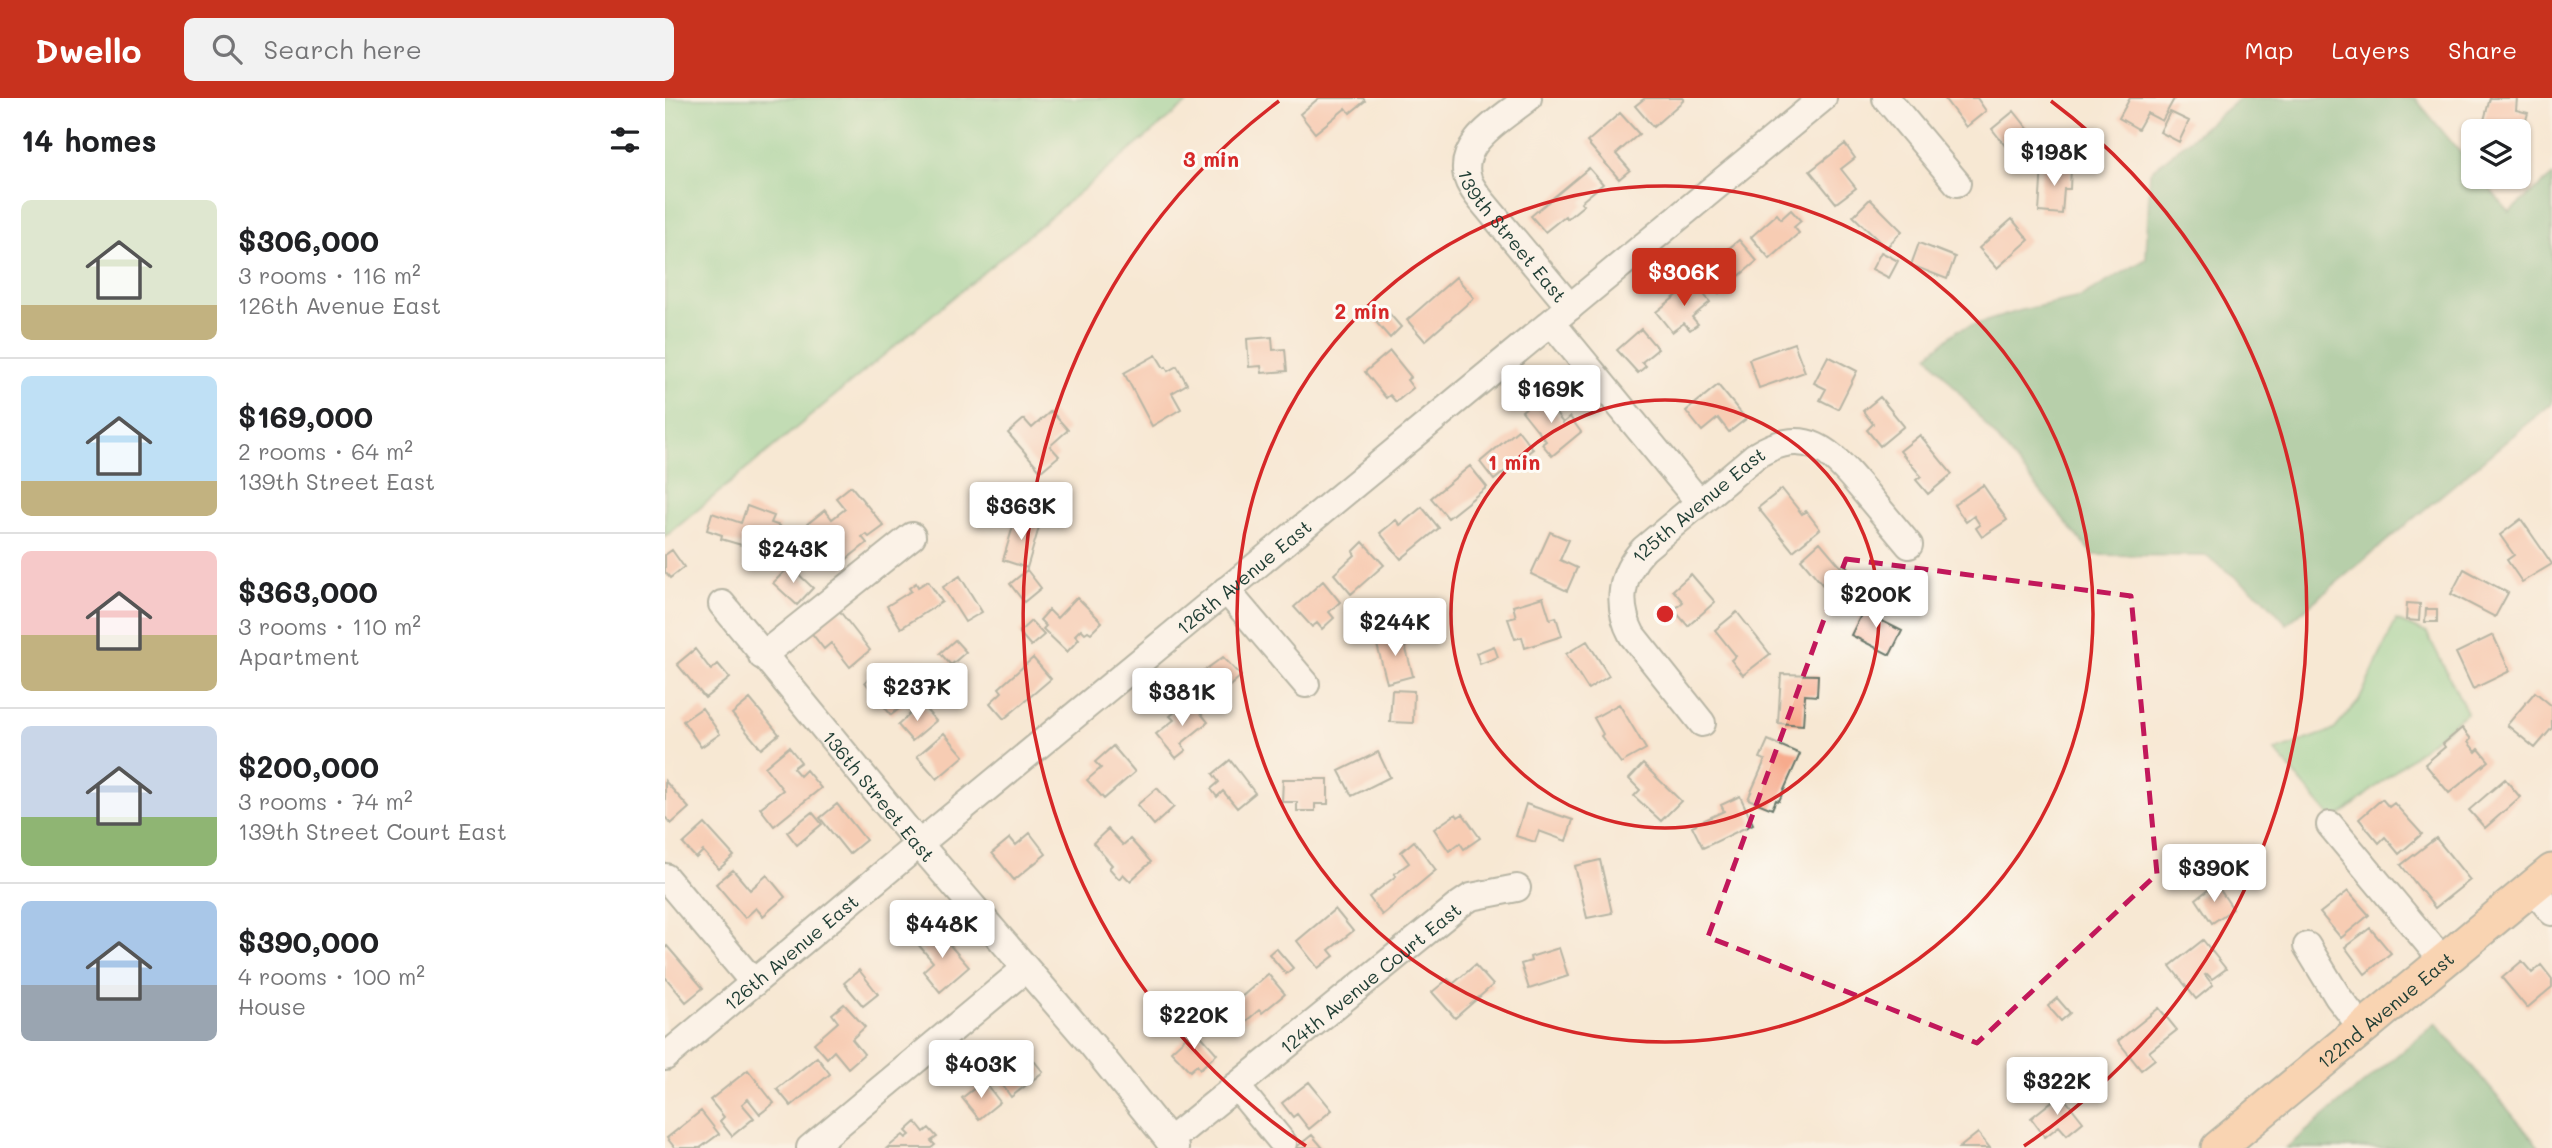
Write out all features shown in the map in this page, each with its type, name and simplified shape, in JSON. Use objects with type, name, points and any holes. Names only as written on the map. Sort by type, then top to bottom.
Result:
[{"type":"main road","name":"122nd Avenue East","points":[[2218,1148],[2443,961],[2545,890]]},
{"type":"street","name":"139th Street East","points":[[1528,98],[1473,144],[1468,161],[1469,182],[1561,315],[1699,502]]},
{"type":"street","name":"126th Avenue East","points":[[665,1057],[1823,98]]},
{"type":"street","points":[[1886,98],[1957,183]]},
{"type":"street","name":"125th Avenue East","points":[[1702,723],[1632,635],[1625,618],[1621,593],[1630,567],[1644,549],[1771,446],[1794,441],[1824,449],[1843,466],[1909,545]]},
{"type":"street","points":[[762,656],[912,536]]},
{"type":"street","points":[[1226,590],[1306,684]]},
{"type":"street","name":"136th Street East","points":[[722,604],[919,844],[1093,1046],[1172,1145]]},
{"type":"street","points":[[2330,825],[2443,961]]},
{"type":"street","points":[[665,877],[754,984]]},
{"type":"street","name":"124th Avenue Court East","points":[[1172,1145],[1236,1086],[1459,905],[1471,897],[1517,888]]},
{"type":"street","points":[[2307,946],[2338,997],[2362,1028]]},
{"type":"street","points":[[810,1148],[1025,969]]},
{"type":"street","points":[[1236,1086],[1283,1143]]},
{"type":"highlighted area","points":[[1846,559],[2131,596],[2157,874],[1977,1043],[1708,937]]},
{"type":"green space","points":[[665,98],[1193,98],[665,537]]},
{"type":"green space","points":[[2240,98],[2415,98],[2461,154],[2461,189],[2490,189],[2509,212],[2552,176],[2552,403],[2287,624],[2263,597],[2206,556],[2093,555],[1928,355],[1958,330],[2022,310],[2081,297],[2146,259],[2150,172]]},
{"type":"green space","points":[[2396,620],[2427,633],[2467,712],[2334,821],[2275,751],[2334,730],[2359,701]]},
{"type":"green space","points":[[2436,1023],[2540,1148],[2286,1148]]},
{"type":"building","points":[[1319,98],[1363,98],[1365,101],[1350,113],[1346,108],[1315,133],[1300,114]]},
{"type":"building","points":[[1645,98],[1684,100],[1653,127],[1635,106]]},
{"type":"building","points":[[1944,98],[1977,98],[1986,111],[1966,127]]},
{"type":"building","points":[[2130,98],[2174,99],[2162,121],[2147,113],[2138,129],[2119,118]]},
{"type":"building","points":[[2490,98],[2517,98],[2516,110],[2528,113],[2526,119],[2484,119]]},
{"type":"building","points":[[2014,111],[2040,144],[2017,161],[1992,129]]},
{"type":"building","points":[[2170,112],[2189,121],[2179,142],[2160,132]]},
{"type":"building","points":[[1620,113],[1639,134],[1616,154],[1630,170],[1619,179],[1587,142]]},
{"type":"building","points":[[1845,144],[1855,158],[1841,169],[1856,188],[1836,203],[1810,171]]},
{"type":"building","points":[[2042,165],[2071,167],[2070,189],[2064,189],[2062,214],[2039,212]]},
{"type":"building","points":[[1589,168],[1603,184],[1581,202],[1584,205],[1545,232],[1531,216]]},
{"type":"building","points":[[1870,199],[1902,231],[1886,248],[1853,216]]},
{"type":"building","points":[[1791,210],[1801,221],[1794,227],[1799,233],[1770,259],[1751,237],[1777,214],[1781,219]]},
{"type":"building","points":[[2012,219],[2029,240],[1997,268],[1979,248]]},
{"type":"building","points":[[1739,240],[1757,261],[1719,293],[1698,268],[1714,254],[1717,258]]},
{"type":"building","points":[[1919,243],[1955,257],[1947,279],[1911,265]]},
{"type":"building","points":[[1881,252],[1898,261],[1889,278],[1872,269]]},
{"type":"building","points":[[1456,277],[1474,298],[1425,341],[1407,320]]},
{"type":"building","points":[[1694,282],[1710,302],[1692,317],[1698,324],[1690,330],[1684,323],[1672,332],[1656,312]]},
{"type":"building","points":[[1388,312],[1401,327],[1390,338],[1376,322]]},
{"type":"building","points":[[1641,329],[1658,349],[1642,362],[1646,366],[1638,373],[1617,350]]},
{"type":"building","points":[[1272,337],[1273,350],[1285,349],[1287,371],[1262,373],[1261,366],[1249,367],[1247,339]]},
{"type":"building","points":[[1794,343],[1805,372],[1759,388],[1749,359]]},
{"type":"building","points":[[1390,351],[1411,377],[1407,380],[1413,388],[1396,402],[1390,395],[1386,398],[1365,372]]},
{"type":"building","points":[[1156,355],[1168,371],[1177,366],[1187,384],[1172,393],[1181,409],[1152,426],[1124,373]]},
{"type":"building","points":[[1828,356],[1857,371],[1838,409],[1820,400],[1826,389],[1814,383]]},
{"type":"building","points":[[1718,385],[1746,419],[1729,432],[1718,418],[1702,431],[1686,411]]},
{"type":"building","points":[[1542,395],[1563,423],[1570,417],[1581,432],[1552,456],[1542,444],[1546,441],[1522,411]]},
{"type":"building","points":[[1880,397],[1904,426],[1880,446],[1867,430],[1873,424],[1863,411]]},
{"type":"building","points":[[1051,411],[1068,430],[1050,446],[1059,456],[1041,471],[1008,433],[1024,419],[1032,428]]},
{"type":"building","points":[[1518,430],[1533,449],[1494,480],[1480,462]]},
{"type":"building","points":[[1920,435],[1952,474],[1928,494],[1916,480],[1921,476],[1900,451]]},
{"type":"building","points":[[1470,466],[1487,487],[1448,518],[1431,498]]},
{"type":"building","points":[[1983,485],[2007,520],[1982,537],[1976,528],[1980,525],[1974,516],[1966,522],[1954,505]]},
{"type":"building","points":[[851,486],[884,526],[869,537],[866,534],[862,537],[867,543],[839,565],[806,525],[825,510],[832,519],[845,509],[836,498]]},
{"type":"building","points":[[1782,489],[1802,514],[1806,511],[1820,529],[1793,551],[1758,508]]},
{"type":"building","points":[[747,506],[774,516],[771,523],[780,526],[775,540],[768,537],[762,551],[721,539],[722,535],[707,530],[712,513],[741,523]]},
{"type":"building","points":[[1422,507],[1439,528],[1401,559],[1380,533],[1396,520],[1400,525]]},
{"type":"building","points":[[1016,516],[1040,524],[1027,568],[1003,560]]},
{"type":"building","points":[[2521,519],[2552,564],[2522,582],[2507,560],[2514,555],[2500,535]]},
{"type":"building","points":[[1550,532],[1569,540],[1560,560],[1577,568],[1567,591],[1531,574]]},
{"type":"building","points":[[1363,542],[1384,565],[1351,594],[1334,574],[1355,555],[1353,552]]},
{"type":"building","points":[[1820,542],[1841,567],[1845,564],[1860,582],[1836,601],[1801,559]]},
{"type":"building","points":[[672,550],[684,567],[670,578],[665,572],[665,555]]},
{"type":"building","points":[[790,566],[813,588],[797,605],[773,583]]},
{"type":"building","points":[[2464,569],[2508,593],[2495,617],[2451,594]]},
{"type":"building","points":[[1027,570],[1041,588],[1024,602],[1010,584]]},
{"type":"building","points":[[1691,574],[1715,602],[1688,626],[1674,610],[1683,602],[1673,590]]},
{"type":"building","points":[[960,576],[982,612],[965,622],[943,587]]},
{"type":"building","points":[[928,581],[942,602],[901,628],[887,606],[911,591],[909,588],[916,583],[918,587]]},
{"type":"building","points":[[1323,581],[1340,602],[1329,612],[1334,618],[1322,629],[1317,623],[1312,627],[1294,607]]},
{"type":"building","points":[[1077,597],[1102,622],[1091,633],[1085,633],[1081,629],[1075,635],[1079,639],[1067,652],[1043,629],[1046,626],[1040,620],[1049,610],[1057,618]]},
{"type":"building","points":[[1543,597],[1550,619],[1556,617],[1562,636],[1525,648],[1522,637],[1515,639],[1508,619],[1516,617],[1513,606]]},
{"type":"building","points":[[1868,601],[1885,610],[1880,620],[1902,631],[1890,655],[1851,635]]},
{"type":"building","points":[[2407,603],[2420,604],[2419,621],[2406,620]]},
{"type":"building","points":[[838,609],[870,650],[850,667],[831,643],[824,649],[810,631]]},
{"type":"building","points":[[2426,609],[2437,609],[2437,622],[2425,622]]},
{"type":"building","points":[[1737,612],[1770,654],[1743,675],[1731,660],[1736,656],[1715,630]]},
{"type":"building","points":[[1031,621],[1044,635],[1031,646],[1019,632]]},
{"type":"building","points":[[1402,634],[1413,676],[1387,683],[1376,641]]},
{"type":"building","points":[[2493,635],[2510,671],[2473,689],[2456,653]]},
{"type":"building","points":[[955,640],[966,652],[951,665],[940,653]]},
{"type":"building","points":[[1587,641],[1609,676],[1588,689],[1566,654]]},
{"type":"building","points":[[1494,646],[1498,657],[1480,664],[1476,653]]},
{"type":"building","points":[[695,649],[711,670],[718,664],[730,678],[705,698],[677,664]]},
{"type":"building","points":[[1223,657],[1241,676],[1208,705],[1191,685],[1200,677],[1198,675]]},
{"type":"building","points":[[1033,658],[1051,679],[1004,719],[990,703],[1002,692],[999,688]]},
{"type":"building","points":[[887,665],[913,698],[891,715],[865,682]]},
{"type":"building","points":[[1781,674],[1818,675],[1817,696],[1805,695],[1803,725],[1778,723]]},
{"type":"building","points":[[1392,690],[1414,691],[1413,723],[1390,722]]},
{"type":"building","points":[[2535,692],[2552,706],[2552,728],[2535,748],[2507,725]]},
{"type":"building","points":[[750,699],[779,734],[761,749],[732,714]]},
{"type":"building","points":[[1190,700],[1208,722],[1181,744],[1186,750],[1176,758],[1156,734],[1174,720],[1170,716]]},
{"type":"building","points":[[921,704],[936,721],[912,741],[898,725]]},
{"type":"building","points":[[1619,704],[1646,749],[1621,763],[1601,736],[1603,734],[1594,718]]},
{"type":"building","points":[[702,708],[720,734],[701,747],[683,721]]},
{"type":"building","points":[[2462,728],[2471,739],[2468,742],[2476,752],[2479,749],[2489,761],[2449,793],[2425,764]]},
{"type":"building","points":[[944,733],[964,756],[937,779],[917,756]]},
{"type":"building","points":[[1768,740],[1800,754],[1779,801],[1776,800],[1772,809],[1748,799],[1765,760],[1760,758]]},
{"type":"building","points":[[1113,746],[1135,772],[1104,799],[1087,780],[1101,768],[1095,762]]},
{"type":"building","points":[[789,747],[801,762],[793,768],[800,776],[806,770],[821,788],[774,826],[760,808],[783,790],[765,767]]},
{"type":"building","points":[[1378,752],[1390,777],[1352,796],[1339,771]]},
{"type":"building","points":[[1230,760],[1255,793],[1237,808],[1223,791],[1217,797],[1211,789],[1219,782],[1213,774]]},
{"type":"building","points":[[1643,764],[1681,801],[1661,821],[1634,796],[1640,790],[1629,779]]},
{"type":"building","points":[[1283,779],[1328,779],[1328,804],[1315,804],[1315,811],[1297,811],[1297,802],[1282,802]]},
{"type":"building","points":[[2505,779],[2520,797],[2485,828],[2469,810]]},
{"type":"building","points":[[665,781],[689,808],[671,824],[665,817]]},
{"type":"building","points":[[1157,788],[1174,807],[1154,825],[1137,805]]},
{"type":"building","points":[[1740,796],[1753,824],[1703,848],[1692,826],[1724,811],[1721,805]]},
{"type":"building","points":[[2382,799],[2389,807],[2394,803],[2422,834],[2399,854],[2385,837],[2379,843],[2359,819]]},
{"type":"building","points":[[837,804],[866,840],[849,854],[820,818]]},
{"type":"building","points":[[1526,804],[1573,820],[1566,841],[1539,831],[1535,842],[1516,836]]},
{"type":"building","points":[[812,812],[822,824],[797,845],[787,832]]},
{"type":"building","points":[[1456,814],[1458,817],[1463,814],[1480,838],[1464,849],[1460,843],[1449,851],[1434,829]]},
{"type":"building","points":[[705,824],[734,856],[719,869],[703,851],[696,858],[683,844]]},
{"type":"building","points":[[1108,829],[1123,845],[1130,839],[1151,862],[1130,881],[1123,874],[1119,879],[1109,868],[1112,865],[1093,843]]},
{"type":"building","points":[[1030,833],[1046,854],[1014,880],[992,853],[1010,838],[1016,845]]},
{"type":"building","points":[[2436,838],[2470,880],[2435,908],[2401,865]]},
{"type":"building","points":[[1414,841],[1436,870],[1382,915],[1369,897],[1409,863],[1401,852]]},
{"type":"building","points":[[1600,860],[1612,913],[1587,918],[1575,866]]},
{"type":"building","points":[[733,870],[750,890],[767,875],[785,897],[763,916],[756,908],[745,918],[716,884]]},
{"type":"building","points":[[2216,884],[2233,909],[2212,923],[2196,899]]},
{"type":"building","points":[[2348,891],[2369,915],[2341,938],[2320,913]]},
{"type":"building","points":[[1335,909],[1353,931],[1329,950],[1334,956],[1318,968],[1297,941]]},
{"type":"building","points":[[935,928],[969,967],[940,992],[923,971],[933,962],[917,943]]},
{"type":"building","points":[[2370,928],[2391,953],[2365,974],[2345,947]]},
{"type":"building","points":[[2203,940],[2226,969],[2212,979],[2205,975],[2213,985],[2196,999],[2170,966]]},
{"type":"building","points":[[667,946],[703,988],[686,1002],[665,977]]},
{"type":"building","points":[[1276,948],[1293,968],[1286,974],[1269,954]]},
{"type":"building","points":[[1559,948],[1568,976],[1529,989],[1521,964],[1531,961],[1530,957]]},
{"type":"building","points":[[2522,961],[2532,973],[2541,965],[2552,979],[2552,987],[2527,1008],[2502,978]]},
{"type":"building","points":[[1475,965],[1493,985],[1455,1018],[1432,992],[1448,979],[1453,984]]},
{"type":"building","points":[[859,970],[878,994],[863,1006],[844,983]]},
{"type":"building","points":[[1268,974],[1285,994],[1262,1013],[1259,1010],[1245,1022],[1232,1005]]},
{"type":"building","points":[[2057,998],[2070,1013],[2061,1021],[2048,1006]]},
{"type":"building","points":[[844,1004],[865,1027],[852,1039],[864,1054],[848,1068],[834,1051],[827,1058],[814,1043],[838,1022],[832,1014]]},
{"type":"building","points":[[2159,1008],[2177,1030],[2149,1052],[2155,1059],[2141,1070],[2118,1041]]},
{"type":"building","points":[[1195,1029],[1217,1054],[1200,1069],[1197,1065],[1190,1071],[1171,1051]]},
{"type":"building","points":[[1027,1052],[1043,1072],[1011,1097],[996,1076]]},
{"type":"building","points":[[817,1057],[830,1074],[791,1106],[777,1089]]},
{"type":"building","points":[[748,1070],[774,1103],[760,1114],[748,1099],[742,1104],[754,1118],[732,1136],[720,1121],[724,1117],[710,1100]]},
{"type":"building","points":[[984,1081],[1000,1102],[979,1119],[962,1098]]},
{"type":"building","points":[[1309,1082],[1332,1110],[1309,1129],[1297,1114],[1293,1117],[1282,1103]]},
{"type":"building","points":[[2061,1094],[2083,1122],[2067,1135],[2059,1126],[2045,1137],[2031,1118]]},
{"type":"building","points":[[701,1111],[719,1134],[700,1148],[675,1148],[667,1138]]},
{"type":"building","points":[[916,1122],[924,1132],[929,1128],[937,1137],[931,1141],[935,1145],[931,1148],[887,1148],[903,1135],[906,1138],[910,1135],[906,1131]]},
{"type":"building","points":[[1978,1133],[1990,1148],[1959,1148]]},
{"type":"building","points":[[1312,1135],[1323,1148],[1295,1148],[1303,1142]]}]
